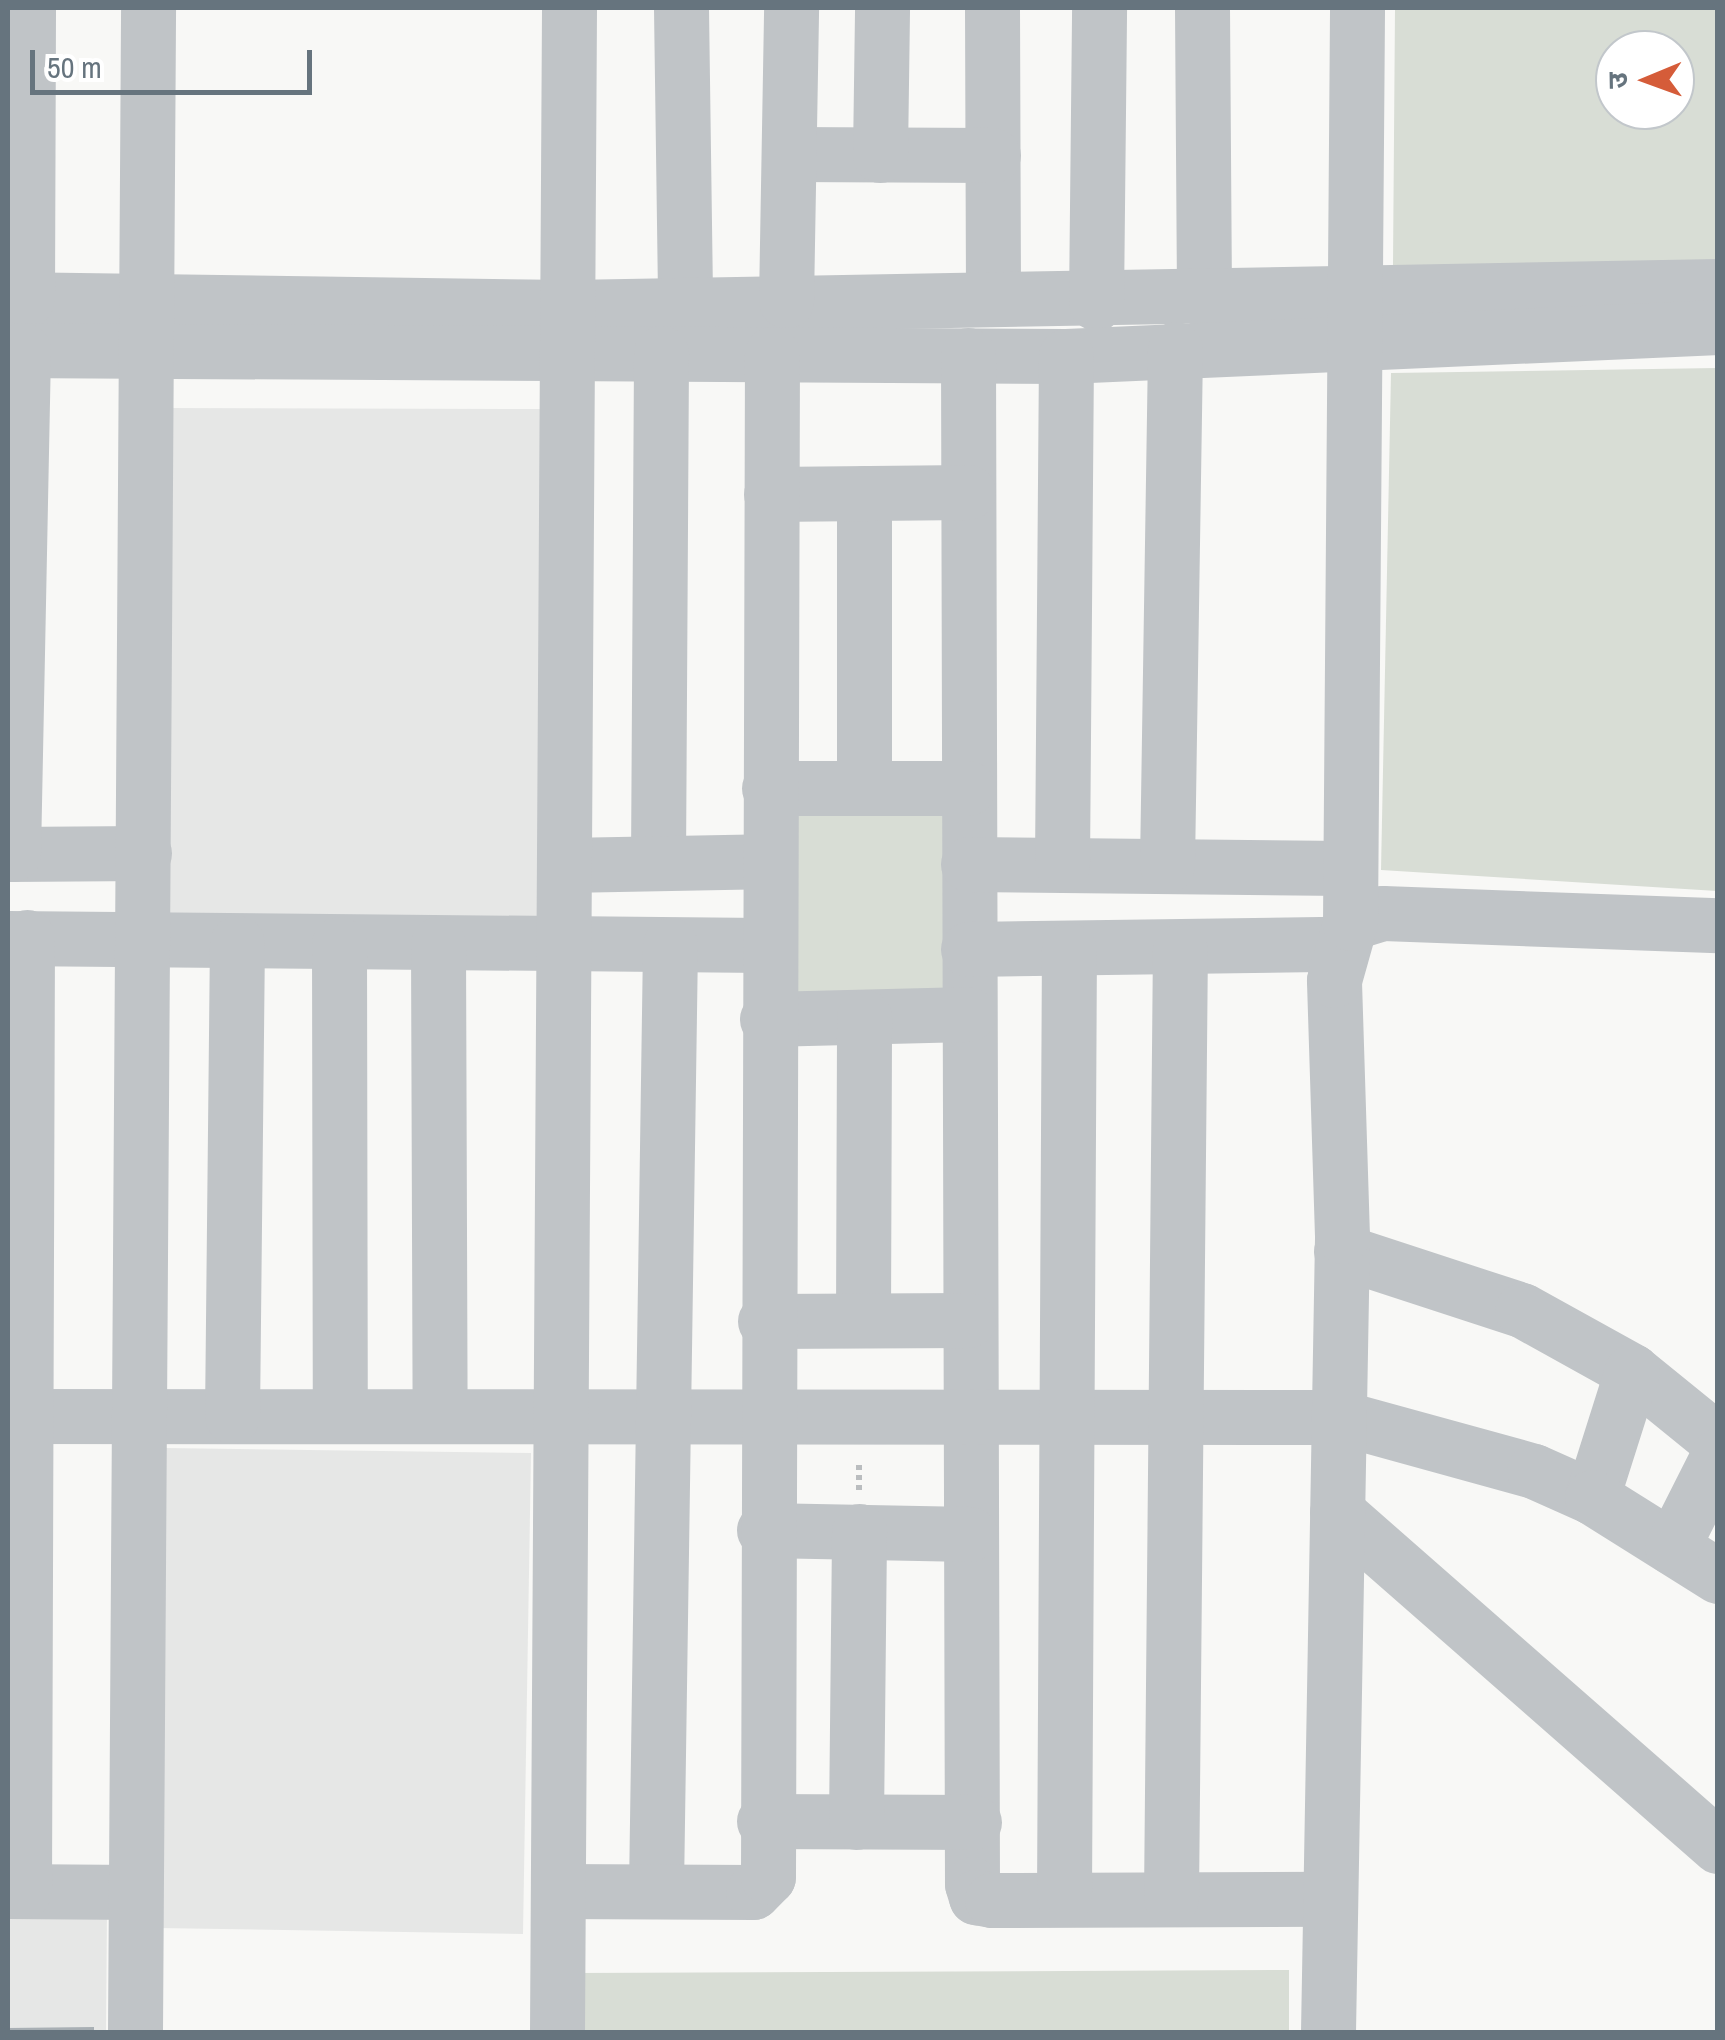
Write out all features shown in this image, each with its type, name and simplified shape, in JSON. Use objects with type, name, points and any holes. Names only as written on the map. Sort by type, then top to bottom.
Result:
[{"type":"street","points":[[28,8],[16,325],[10,854],[144,853]]},
{"type":"street","points":[[135,2032],[149,325],[148,8]]},
{"type":"street","points":[[557,2032],[570,8]]},
{"type":"street","points":[[681,8],[685,304]]},
{"type":"street","points":[[786,301],[791,8]]},
{"type":"street","points":[[880,155],[882,8]]},
{"type":"street","points":[[992,8],[993,298]]},
{"type":"street","points":[[1096,303],[1099,8]]},
{"type":"street","points":[[1202,8],[1204,300]]},
{"type":"street","points":[[1328,2032],[1357,8]]},
{"type":"street","points":[[790,154],[993,155]]},
{"type":"street","points":[[16,325],[570,330],[662,353],[1066,356],[1176,349],[1354,318],[1718,286]]},
{"type":"street","points":[[570,330],[685,304],[993,298],[1096,303],[1204,300],[1354,318],[1718,327]]},
{"type":"street","points":[[1167,865],[1176,349]]},
{"type":"street","points":[[658,863],[662,353]]},
{"type":"street","points":[[558,1891],[765,1887],[764,1417],[772,354]]},
{"type":"street","points":[[968,355],[968,1320],[976,1897],[1329,1899]]},
{"type":"street","points":[[1062,864],[1066,356]]},
{"type":"street","points":[[771,494],[968,492]]},
{"type":"street","points":[[864,493],[864,788]]},
{"type":"street","points":[[768,788],[968,788]]},
{"type":"street","points":[[565,865],[769,860]]},
{"type":"street","points":[[968,864],[1344,868]]},
{"type":"street","points":[[968,949],[1180,951],[1343,933],[1382,913],[1718,925]]},
{"type":"street","points":[[136,1892],[16,1891],[17,938],[143,943],[768,945]]},
{"type":"street","points":[[232,1416],[237,943]]},
{"type":"street","points":[[339,944],[340,1416]]},
{"type":"street","points":[[438,944],[440,1416]]},
{"type":"street","points":[[656,1889],[659,1416],[670,945]]},
{"type":"street","points":[[1064,1897],[1070,950]]},
{"type":"street","points":[[1171,1898],[1180,951]]},
{"type":"street","points":[[767,1019],[968,1014]]},
{"type":"street","points":[[863,1320],[864,1017]]},
{"type":"street","points":[[1342,1252],[1522,1310],[1632,1371],[1718,1440]]},
{"type":"street","points":[[765,1320],[968,1320]]},
{"type":"street","points":[[1592,1496],[1632,1371]]},
{"type":"street","points":[[17,1416],[1338,1417],[1534,1470],[1592,1496],[1718,1576]]},
{"type":"street","points":[[1672,1546],[1718,1456]]},
{"type":"street","points":[[1337,1512],[1718,1846]]},
{"type":"street","points":[[764,1530],[970,1534]]},
{"type":"street","points":[[856,1822],[858,1532]]},
{"type":"street","points":[[764,1821],[974,1822]]},
{"type":"path","points":[[858,1532],[859,1417]]},
{"type":"shaded area","points":[[1395,8],[1717,8],[1717,268],[1393,265]]},
{"type":"shaded area","points":[[1717,368],[1717,891],[1381,870],[1391,373]]},
{"type":"shaded area","points":[[165,408],[555,409],[556,936],[157,935]]},
{"type":"shaded area","points":[[777,794],[951,794],[950,1008],[776,1007]]},
{"type":"shaded area","points":[[165,1448],[531,1453],[523,1934],[157,1928]]},
{"type":"shaded area","points":[[8,1912],[107,1912],[106,2032],[8,2032]]},
{"type":"shaded area","points":[[1289,1970],[1289,2032],[573,2032],[573,1973]]},
{"type":"building","points":[[94,2027],[94,2032],[8,2032],[8,2028]]}]
